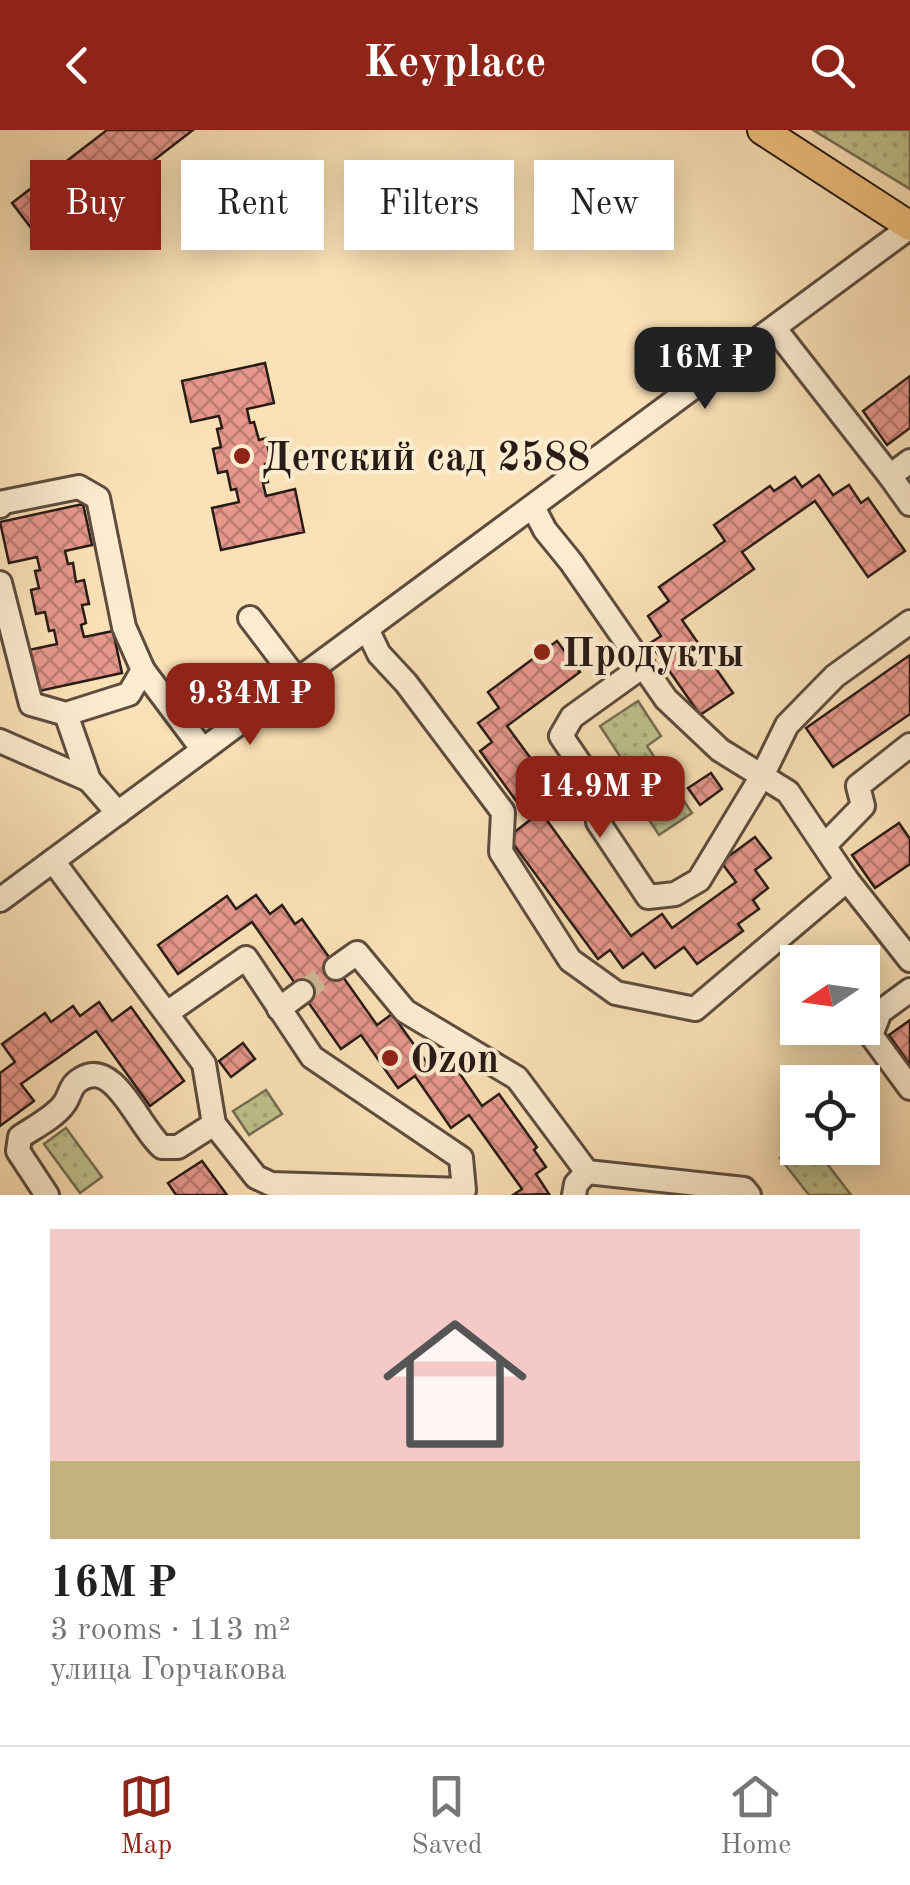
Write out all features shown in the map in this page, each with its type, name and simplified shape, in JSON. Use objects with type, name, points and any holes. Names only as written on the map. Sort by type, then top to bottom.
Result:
[{"type":"main road","points":[[762,130],[910,227]]},
{"type":"street","points":[[0,900],[910,227]]},
{"type":"street","points":[[775,329],[910,504]]},
{"type":"street","points":[[890,476],[910,461]]},
{"type":"street","points":[[0,506],[79,487],[98,498],[124,626],[142,670],[203,750]]},
{"type":"street","points":[[532,506],[545,530],[666,699],[720,750],[788,792],[847,880],[910,960]]},
{"type":"street","points":[[0,583],[31,704],[66,714],[129,694],[142,670]]},
{"type":"street","points":[[250,618],[297,680]]},
{"type":"street","points":[[643,666],[572,717],[561,736],[602,796],[598,822],[648,897],[675,894],[698,880],[762,776],[787,725],[835,676],[910,622]]},
{"type":"street","points":[[367,629],[379,654],[503,812],[501,852],[570,960],[616,993],[695,1010],[847,880]]},
{"type":"street","points":[[66,714],[90,780],[118,813]]},
{"type":"street","points":[[0,740],[90,780]]},
{"type":"street","points":[[825,845],[863,806],[858,786],[910,745]]},
{"type":"street","points":[[53,861],[204,1064],[214,1124],[256,1177],[270,1184],[464,1192],[461,1158],[312,1057],[246,958],[167,1013]]},
{"type":"street","points":[[336,968],[357,953],[405,1011],[517,1078],[587,1172],[744,1189],[748,1195]]},
{"type":"street","points":[[910,990],[880,1012],[871,1035],[910,1088]]},
{"type":"street","points":[[280,1008],[302,992]]},
{"type":"street","points":[[47,1195],[18,1151],[20,1138],[65,1104],[69,1089],[83,1077],[98,1074],[112,1079],[152,1139],[162,1147],[178,1147],[214,1124]]},
{"type":"street","points":[[574,1195],[576,1184],[587,1172]]},
{"type":"green space","points":[[813,130],[910,130],[910,189]]},
{"type":"green space","points":[[638,701],[661,736],[647,746],[692,813],[659,835],[644,812],[660,801],[631,757],[623,761],[600,726]]},
{"type":"green space","points":[[266,1090],[282,1114],[249,1135],[233,1111]]},
{"type":"green space","points":[[66,1128],[102,1177],[80,1193],[44,1144]]},
{"type":"green space","points":[[785,1165],[828,1165],[851,1195],[809,1195]]},
{"type":"building","points":[[107,130],[193,130],[154,160],[68,160]]},
{"type":"building","points":[[30,189],[30,227],[12,203]]},
{"type":"building","name":"Детский сад 2588","points":[[265,363],[274,403],[247,409],[259,440],[266,438],[271,463],[265,464],[266,496],[295,489],[304,532],[221,550],[212,508],[239,502],[236,489],[231,490],[227,471],[218,473],[213,449],[221,447],[217,429],[222,428],[219,416],[191,422],[182,381]]},
{"type":"building","points":[[910,376],[910,428],[887,445],[863,411]]},
{"type":"building","points":[[819,475],[833,495],[849,485],[861,503],[868,498],[905,551],[868,577],[815,501],[742,552],[754,569],[682,620],[733,693],[700,715],[650,643],[661,636],[648,616],[669,601],[659,587],[725,541],[714,525],[770,486],[774,491],[795,477],[802,487]]},
{"type":"building","points":[[83,504],[92,545],[65,551],[68,564],[73,563],[76,582],[84,580],[89,604],[82,605],[86,623],[81,625],[84,637],[113,631],[122,673],[39,691],[29,650],[57,644],[54,630],[49,631],[45,612],[36,614],[31,590],[39,588],[37,557],[9,563],[0,522]]},
{"type":"building","points":[[557,641],[580,672],[507,726],[562,801],[543,815],[631,936],[662,914],[672,928],[736,882],[721,862],[755,837],[771,858],[755,870],[768,888],[753,900],[759,909],[738,924],[743,931],[697,964],[684,947],[655,968],[643,953],[623,968],[610,950],[598,959],[508,837],[530,820],[480,751],[492,742],[478,723],[499,708],[488,692]]},
{"type":"building","points":[[910,655],[910,714],[833,767],[806,728]]},
{"type":"building","points":[[711,773],[722,789],[700,805],[688,788]]},
{"type":"building","points":[[899,823],[910,839],[910,864],[875,888],[852,855]]},
{"type":"building","points":[[256,895],[270,914],[282,905],[295,924],[302,919],[377,1025],[392,1014],[430,1067],[447,1055],[482,1106],[499,1094],[537,1147],[534,1150],[546,1167],[536,1174],[549,1194],[513,1195],[522,1189],[469,1115],[451,1128],[415,1076],[398,1088],[361,1035],[341,1049],[252,922],[178,974],[158,945],[227,896],[236,909]]},
{"type":"building","points":[[99,1002],[112,1021],[131,1007],[184,1081],[150,1106],[96,1031],[21,1084],[34,1101],[0,1126],[0,1073],[15,1062],[2,1044],[45,1013],[51,1022],[73,1006],[80,1016]]},
{"type":"building","points":[[910,1020],[910,1065],[889,1035]]},
{"type":"building","points":[[243,1043],[255,1059],[231,1077],[219,1061]]},
{"type":"building","points":[[202,1161],[227,1195],[176,1195],[168,1183]]},
{"type":"tunnel","points":[[302,992],[336,968]]},
{"type":"place","name":"Детский сад 2588","points":[[242,456]]},
{"type":"place","name":"Продукты","points":[[542,652]]},
{"type":"place","name":"Ozon","points":[[390,1058]]}]
